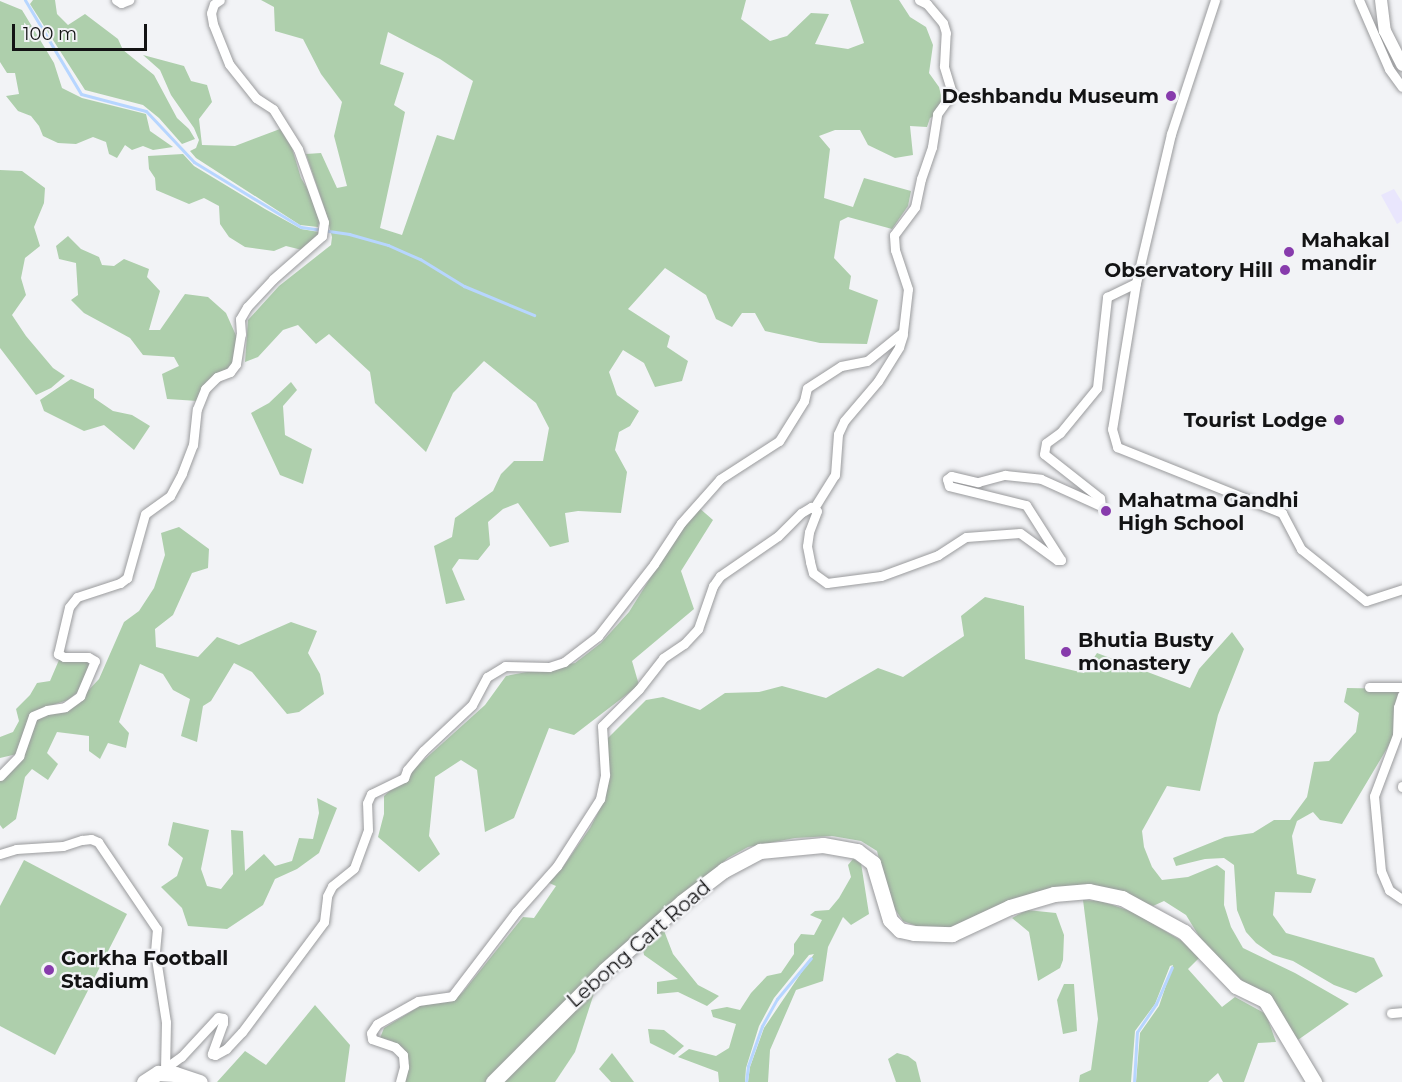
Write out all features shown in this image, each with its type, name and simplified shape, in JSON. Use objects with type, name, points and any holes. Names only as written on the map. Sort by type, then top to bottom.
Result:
[{"type":"highway","name":"Lebong Cart Road","points":[[492,1082],[605,970],[682,902],[724,870],[760,850],[823,845],[857,851],[873,863],[890,920],[900,930],[914,933],[952,934],[1010,907],[1054,894],[1089,891],[1122,898],[1184,932],[1236,986],[1265,1000],[1278,1018],[1312,1080]]},
{"type":"highway","points":[[144,1082],[161,1071],[200,1082]]},
{"type":"main road","points":[[1381,0],[1384,31],[1402,65]]},
{"type":"street","points":[[116,0],[121,3],[129,0]]},
{"type":"street","points":[[0,776],[19,756],[33,716],[47,710],[65,707],[80,696],[95,661],[88,657],[64,657],[58,654],[69,607],[77,597],[120,583],[127,578],[146,514],[170,496],[182,473],[193,445],[197,409],[205,389],[217,377],[230,372],[236,364],[242,334],[240,319],[246,307],[273,279],[322,236],[324,222],[298,148],[273,109],[256,98],[229,64],[211,13],[214,4],[220,0]]},
{"type":"street","points":[[814,508],[835,475],[838,434],[844,421],[878,381],[899,347],[908,289],[895,250],[894,235],[915,207],[932,147],[937,114],[952,93],[944,66],[946,33],[943,23],[927,4],[918,0]]},
{"type":"street","points":[[1215,0],[1171,134],[1136,283],[1112,429],[1117,447],[1282,513],[1301,549],[1366,601],[1402,589]]},
{"type":"street","points":[[1359,0],[1389,69],[1402,87]]},
{"type":"street","points":[[814,508],[817,511],[807,546],[813,573],[827,583],[881,576],[938,555],[966,537],[1020,533],[1057,560],[1061,560],[1026,505],[949,486],[947,479],[951,476],[978,483],[1005,475],[1041,479],[1101,506],[1101,498],[1044,454],[1046,443],[1060,433],[1097,388],[1107,297],[1136,283]]},
{"type":"street","points":[[161,1071],[181,1057],[218,1017],[223,1018],[223,1023],[212,1054],[215,1055],[226,1049],[242,1032],[324,922],[327,896],[332,886],[354,868],[368,830],[367,803],[371,794],[404,778],[406,770],[472,705],[487,677],[505,666],[549,667],[564,662],[598,636],[654,564],[681,523],[720,479],[779,441],[804,401],[807,388],[841,366],[867,361],[903,332]]},
{"type":"street","points":[[400,1082],[404,1067],[403,1054],[395,1047],[372,1039],[371,1033],[377,1024],[418,1000],[452,996],[459,988],[516,912],[557,866],[600,799],[605,774],[602,726],[632,697],[663,658],[684,644],[698,629],[713,586],[720,576],[778,536],[806,509],[814,508]]},
{"type":"street","points":[[1369,687],[1402,687]]},
{"type":"street","points":[[1402,695],[1398,707],[1397,735],[1374,796],[1381,871],[1389,890],[1402,899]]},
{"type":"street","points":[[0,854],[16,849],[63,846],[91,838],[104,849],[158,929],[155,952],[166,1022],[161,1071]]},
{"type":"street","points":[[1391,1013],[1402,1012]]},
{"type":"shaded area","points":[[1394,189],[1402,202],[1402,221],[1397,224],[1381,195]]},
{"type":"green space","points":[[33,0],[55,0],[57,14],[68,25],[85,14],[118,39],[123,50],[154,75],[177,118],[189,129],[195,139],[182,144],[159,118],[143,105],[85,90],[30,4]]},
{"type":"green space","points":[[261,0],[746,0],[741,19],[770,41],[787,36],[811,13],[829,14],[815,44],[848,49],[864,43],[850,0],[899,0],[910,17],[926,27],[933,45],[929,73],[939,87],[945,111],[930,118],[927,127],[910,126],[913,155],[895,158],[868,145],[860,130],[835,130],[819,136],[830,149],[824,198],[853,207],[864,178],[911,191],[908,206],[892,229],[848,217],[840,221],[834,258],[851,276],[849,289],[878,300],[867,344],[820,343],[765,331],[755,313],[742,313],[732,327],[716,319],[706,295],[665,268],[628,309],[670,336],[667,347],[688,361],[682,381],[655,387],[644,363],[623,350],[609,372],[617,395],[639,411],[630,426],[619,432],[615,450],[627,472],[621,513],[578,511],[565,513],[569,542],[550,547],[518,503],[503,509],[488,522],[490,545],[478,560],[459,559],[452,569],[465,600],[446,604],[434,546],[452,537],[455,518],[493,491],[501,474],[514,461],[543,461],[549,428],[536,403],[484,361],[453,393],[426,452],[375,403],[370,372],[329,334],[316,344],[298,325],[283,330],[258,357],[245,362],[248,320],[279,286],[331,245],[332,237],[325,210],[306,154],[321,153],[337,188],[347,186],[334,136],[342,102],[321,74],[303,39],[275,31],[274,7]],"holes":[[[388,32],[440,59],[473,81],[454,140],[437,135],[402,235],[380,228],[405,112],[394,105],[404,73],[380,64]]]},
{"type":"green space","points":[[0,1],[22,10],[54,63],[62,88],[82,98],[146,114],[150,131],[173,147],[153,150],[143,146],[132,150],[125,145],[117,158],[109,154],[106,142],[93,137],[76,144],[58,143],[43,136],[31,116],[18,111],[6,96],[19,94],[15,73],[7,73],[0,62]]},
{"type":"green space","points":[[143,55],[184,66],[191,81],[207,85],[212,102],[199,119],[202,145],[235,146],[280,129],[292,148],[301,178],[316,203],[320,218],[318,227],[300,225],[196,158],[190,151],[196,148],[199,140],[194,128],[171,95],[160,70]]},
{"type":"green space","points":[[183,154],[194,166],[265,209],[301,229],[319,232],[318,238],[302,250],[286,246],[274,251],[245,247],[229,237],[220,224],[219,206],[204,198],[189,204],[156,190],[155,178],[149,169],[148,156]]},
{"type":"green space","points":[[0,170],[22,171],[45,188],[44,203],[34,227],[40,246],[25,258],[21,278],[26,295],[12,315],[53,368],[65,376],[51,388],[36,395],[0,348]]},
{"type":"green space","points":[[68,236],[81,249],[99,257],[102,265],[114,266],[124,259],[149,269],[147,277],[160,291],[149,330],[160,330],[185,294],[208,297],[226,313],[238,340],[232,366],[206,382],[198,401],[167,399],[162,374],[179,366],[174,357],[143,355],[130,338],[84,313],[71,300],[78,295],[76,263],[59,259],[56,246]]},
{"type":"green space","points":[[71,379],[94,389],[94,398],[113,411],[132,415],[150,426],[134,450],[104,425],[84,431],[44,411],[40,400]]},
{"type":"green space","points":[[291,382],[297,390],[283,406],[285,435],[312,449],[303,484],[280,475],[251,413],[269,403]]},
{"type":"green space","points":[[698,507],[713,520],[681,571],[694,609],[632,661],[639,685],[574,735],[549,728],[514,818],[485,832],[477,770],[461,760],[435,777],[429,836],[440,854],[419,872],[378,837],[384,814],[384,796],[485,705],[506,676],[575,663],[601,643],[629,612],[684,524]]},
{"type":"green space","points":[[179,527],[209,549],[208,568],[192,573],[173,615],[155,629],[156,647],[198,657],[217,637],[239,645],[291,622],[317,631],[308,653],[320,674],[324,694],[299,712],[287,714],[252,672],[234,663],[211,701],[203,706],[197,742],[181,736],[190,699],[173,690],[163,674],[140,664],[119,722],[129,733],[126,748],[108,743],[100,759],[89,751],[89,736],[57,732],[47,753],[58,764],[48,780],[32,769],[25,777],[16,819],[3,829],[0,825],[0,781],[11,769],[36,718],[84,695],[99,679],[124,622],[139,611],[154,588],[165,555],[161,533]]},
{"type":"green space","points":[[985,597],[1024,606],[1025,659],[1084,673],[1097,653],[1190,688],[1199,669],[1232,632],[1244,649],[1218,715],[1200,791],[1167,786],[1142,831],[1144,847],[1152,867],[1162,880],[1188,877],[1217,865],[1225,871],[1224,905],[1231,927],[1243,948],[1295,973],[1349,1004],[1295,1042],[1266,998],[1216,964],[1186,915],[1164,901],[1153,906],[1123,894],[1089,888],[954,927],[919,927],[903,921],[890,902],[877,851],[861,841],[832,836],[795,838],[748,847],[728,858],[601,965],[485,1082],[405,1082],[409,1061],[403,1048],[392,1041],[380,1038],[384,1028],[420,1006],[453,1000],[463,992],[523,917],[534,918],[556,886],[547,882],[563,867],[590,828],[604,801],[610,777],[607,739],[646,700],[663,697],[700,710],[725,693],[759,692],[782,686],[826,698],[878,668],[903,677],[964,636],[961,616]]},
{"type":"green space","points":[[59,660],[88,661],[90,666],[78,692],[68,700],[43,708],[29,716],[17,754],[0,758],[0,737],[13,732],[19,721],[16,709],[30,695],[37,683],[50,681]]},
{"type":"green space","points":[[1347,688],[1400,689],[1395,735],[1342,824],[1320,820],[1313,812],[1297,821],[1292,836],[1297,874],[1316,879],[1311,893],[1275,892],[1273,915],[1286,933],[1374,958],[1383,976],[1356,993],[1334,985],[1293,961],[1273,955],[1256,943],[1246,932],[1237,910],[1234,865],[1224,858],[1205,859],[1176,866],[1173,858],[1225,837],[1253,833],[1274,820],[1290,820],[1307,797],[1314,762],[1329,761],[1356,732],[1359,713],[1344,702]]},
{"type":"green space","points":[[317,798],[337,808],[319,853],[297,869],[275,879],[263,905],[227,929],[188,926],[182,908],[161,887],[177,876],[183,858],[168,845],[173,822],[209,830],[201,869],[207,886],[221,889],[233,874],[231,830],[243,831],[245,871],[264,854],[275,866],[292,861],[299,838],[313,839],[319,813]]},
{"type":"green space","points":[[853,859],[861,863],[869,914],[851,925],[843,917],[828,947],[823,981],[796,990],[770,1050],[768,1082],[748,1082],[750,1067],[764,1028],[814,954],[809,955],[774,998],[759,1026],[746,1068],[745,1082],[719,1082],[718,1072],[678,1057],[689,1049],[716,1056],[729,1048],[736,1024],[713,1017],[711,1010],[727,1007],[740,1010],[751,993],[767,976],[781,973],[794,954],[794,944],[801,934],[814,935],[822,920],[810,915],[815,911],[829,910],[839,898],[851,877],[848,865]]},
{"type":"green space","name":"Gorkha Football Stadium","points":[[24,860],[127,914],[55,1055],[0,1026],[0,906]]},
{"type":"green space","points":[[1083,900],[1101,901],[1133,912],[1187,944],[1200,957],[1188,969],[1222,1007],[1235,997],[1266,1014],[1276,1042],[1258,1043],[1244,1082],[1223,1082],[1218,1073],[1208,1082],[1136,1082],[1140,1033],[1159,1006],[1173,965],[1170,966],[1155,1004],[1135,1031],[1131,1082],[1079,1082],[1080,1075],[1091,1070],[1098,1019]]},
{"type":"green space","points":[[1027,910],[1056,913],[1064,935],[1063,960],[1060,968],[1038,981],[1029,932],[1012,918]]},
{"type":"green space","points":[[663,928],[673,954],[698,985],[719,996],[707,1006],[678,992],[657,994],[657,982],[678,979],[644,955],[642,944]]},
{"type":"green space","points":[[1064,984],[1074,984],[1077,1031],[1063,1034],[1057,1000]]},
{"type":"green space","points":[[596,987],[575,1052],[555,1082],[499,1082]]},
{"type":"green space","points":[[315,1005],[350,1045],[345,1082],[217,1082],[245,1051],[266,1065]]},
{"type":"green space","points":[[648,1029],[664,1030],[684,1046],[674,1055],[650,1043]]},
{"type":"green space","points":[[612,1053],[634,1082],[611,1082],[599,1069]]},
{"type":"green space","points":[[897,1053],[908,1056],[916,1062],[921,1082],[896,1082],[888,1059]]},
{"type":"waterway","points":[[25,0],[81,94],[146,111],[194,162],[301,227],[349,234],[388,245],[420,259],[464,286],[534,315]]},
{"type":"waterway","points":[[746,1082],[748,1066],[762,1026],[777,999],[811,958]]},
{"type":"waterway","points":[[1134,1082],[1137,1032],[1156,1004],[1172,967]]},
{"type":"place","name":"Deshbandu Museum","points":[[1171,96]]},
{"type":"place","name":"Mahakal mandir","points":[[1289,252]]},
{"type":"place","name":"Observatory Hill","points":[[1285,270]]},
{"type":"place","name":"Tourist Lodge","points":[[1339,420]]},
{"type":"place","name":"Mahatma Gandhi High School","points":[[1106,511]]},
{"type":"place","name":"Bhutia Busty monastery","points":[[1066,652]]},
{"type":"place","name":"Gorkha Football Stadium","points":[[49,970]]}]
